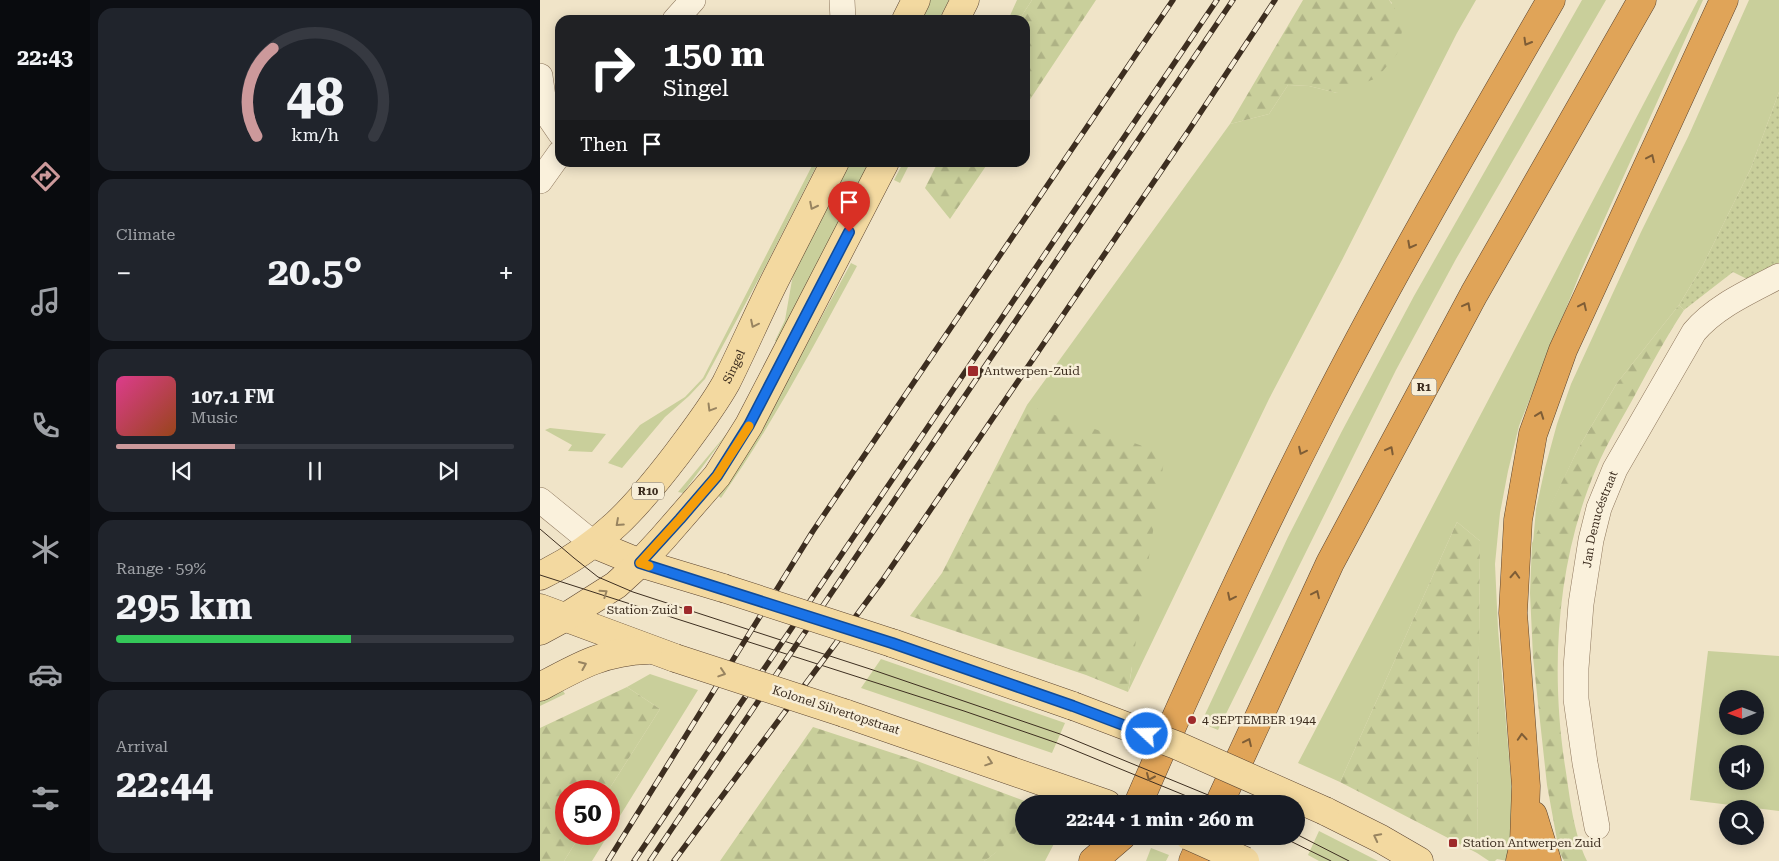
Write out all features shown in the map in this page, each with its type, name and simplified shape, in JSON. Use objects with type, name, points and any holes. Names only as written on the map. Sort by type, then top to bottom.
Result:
[{"type":"highway","points":[[1142,795],[1197,669],[1324,407],[1434,202],[1551,0]]},
{"type":"highway","name":"R1","points":[[1226,795],[1330,563],[1474,294],[1642,0]]},
{"type":"highway","points":[[1520,861],[1524,843],[1526,786],[1513,613],[1518,520],[1533,434],[1563,350],[1724,0]]},
{"type":"highway","points":[[1526,786],[1547,861]]},
{"type":"highway","points":[[1093,861],[1112,845]]},
{"type":"highway","points":[[1114,861],[1120,845]]},
{"type":"highway","points":[[1193,861],[1200,845]]},
{"type":"highway","points":[[1227,845],[1227,861]]},
{"type":"main road","points":[[908,15],[916,0]]},
{"type":"main road","points":[[958,15],[965,0]]},
{"type":"main road","name":"Singel","points":[[594,544],[623,519],[650,489],[707,415],[725,383],[832,167]]},
{"type":"main road","points":[[540,631],[552,613],[616,585],[640,563],[717,476],[749,425],[882,167]]},
{"type":"main road","points":[[594,544],[640,563],[892,643],[1073,706],[1176,745],[1326,811],[1419,861]]},
{"type":"main road","name":"R10","points":[[540,576],[574,558],[594,544]]},
{"type":"main road","name":"Kolonel Silvertopstraat","points":[[552,613],[664,654],[844,712],[1082,795]]},
{"type":"main road","points":[[540,688],[577,668],[607,655],[626,651],[664,654]]},
{"type":"main road","points":[[1209,845],[1245,861]]},
{"type":"street","points":[[680,15],[693,0]]},
{"type":"street","points":[[842,0],[842,15]]},
{"type":"street","points":[[540,76],[545,111],[555,126]]},
{"type":"street","points":[[540,181],[555,161]]},
{"type":"street","name":"Jan Denucéstraat","points":[[1597,827],[1580,732],[1576,699],[1576,668],[1585,575],[1599,508],[1615,469],[1694,332],[1717,310],[1779,276]]},
{"type":"street","points":[[540,500],[594,544]]},
{"type":"green space","points":[[928,0],[949,0],[942,15],[920,15]]},
{"type":"green space","points":[[1017,0],[1032,0],[1022,15],[1010,15]]},
{"type":"green space","points":[[1032,0],[1096,0],[1030,99],[1030,15],[1022,15]]},
{"type":"green space","points":[[1303,0],[1389,0],[1404,22],[1397,54],[1377,78],[1337,93],[1309,86],[1288,85],[1269,114],[1230,124]]},
{"type":"green space","points":[[1389,0],[1476,0],[1457,33],[1269,399],[1128,692],[1132,667],[1027,405],[1230,124],[1269,114],[1288,85],[1309,86],[1337,93],[1392,3]]},
{"type":"green space","points":[[1582,0],[1606,0],[1456,259],[1396,370],[1218,730],[1201,723],[1288,537],[1342,431],[1414,296]]},
{"type":"green space","points":[[1698,0],[1703,0],[1581,271],[1519,426],[1508,471],[1500,513],[1495,564],[1498,629],[1514,830],[1507,861],[1497,859],[1489,861],[1477,853],[1480,541],[1457,522],[1340,782],[1298,763]]},
{"type":"green space","points":[[1749,0],[1779,0],[1779,92],[1751,168],[1703,265],[1679,305],[1617,383],[1579,447],[1533,543],[1536,509],[1545,468],[1557,424],[1571,384],[1641,232],[1688,137]]},
{"type":"green space","points":[[1779,92],[1779,264],[1751,281],[1733,272],[1684,310],[1679,305],[1703,265],[1751,168]]},
{"type":"green space","points":[[811,167],[816,167],[705,379],[665,417],[622,468],[608,463],[640,425],[685,397],[703,378]]},
{"type":"green space","points":[[846,167],[867,167],[777,342],[775,341],[785,320],[797,263]]},
{"type":"green space","points":[[901,167],[908,167],[900,183],[894,180]]},
{"type":"green space","points":[[936,167],[985,167],[950,219],[925,188]]},
{"type":"green space","points":[[851,263],[857,266],[809,355],[776,413],[721,498],[717,495],[746,456]]},
{"type":"green space","points":[[1679,305],[1684,310],[1658,352],[1600,459],[1583,504],[1565,577],[1558,653],[1560,729],[1570,802],[1578,838],[1587,861],[1564,861],[1559,851],[1547,785],[1533,657],[1530,593],[1532,543],[1579,447],[1617,383]]},
{"type":"green space","points":[[1027,405],[1165,454],[1128,692],[1086,675],[910,616],[942,573]]},
{"type":"green space","points":[[550,428],[606,434],[592,452],[568,451],[572,445],[545,430]]},
{"type":"green space","points":[[729,431],[683,493],[678,492]]},
{"type":"green space","points":[[1457,522],[1480,541],[1477,853],[1340,782]]},
{"type":"green space","points":[[1708,651],[1779,656],[1779,811],[1764,809],[1764,800],[1719,800],[1719,804],[1690,800]]},
{"type":"green space","points":[[881,659],[1065,723],[1052,753],[861,688]]},
{"type":"green space","points":[[650,674],[698,690],[620,816],[620,780],[615,780],[660,709],[627,687]]},
{"type":"green space","points":[[627,687],[660,709],[615,780],[555,780],[555,845],[574,845],[564,861],[540,861],[540,728]]},
{"type":"green space","points":[[562,689],[565,694],[540,706],[540,699]]},
{"type":"green space","points":[[813,727],[917,761],[1015,797],[1015,833],[1002,847],[984,861],[720,861]]},
{"type":"green space","points":[[1015,830],[1015,845],[1053,845],[1045,861],[984,861],[1007,841]]},
{"type":"green space","points":[[1319,831],[1378,861],[1319,861],[1308,855]]},
{"type":"green space","points":[[574,845],[602,845],[592,861],[564,861]]},
{"type":"green space","points":[[1151,848],[1169,855],[1166,861],[1146,861]]},
{"type":"tram line","points":[[540,529],[598,577],[633,592],[873,670],[1060,734],[1208,795]]},
{"type":"tram line","points":[[540,575],[964,711],[1057,743],[1184,795]]},
{"type":"tram line","points":[[1305,839],[1349,861]]},
{"type":"tram line","points":[[1298,845],[1331,861]]},
{"type":"railway","points":[[608,861],[813,531],[1173,0]]},
{"type":"railway","points":[[634,861],[1217,0]]},
{"type":"railway","points":[[650,861],[1233,0]]},
{"type":"railway","points":[[674,861],[882,581],[1189,130],[1275,0]]},
{"type":"slow traffic","points":[[649,566],[640,563],[717,476],[749,426]]},
{"type":"place","name":"Antwerpen-Zuid","points":[[973,371]]},
{"type":"place","name":"Station Zuid","points":[[688,610]]},
{"type":"place","name":"4 SEPTEMBER 1944","points":[[1192,720]]},
{"type":"place","name":"Station Antwerpen Zuid","points":[[1453,843]]},
{"type":"route","points":[[849,232],[749,425],[732,453],[717,476],[640,563],[892,643],[1147,734]]}]
